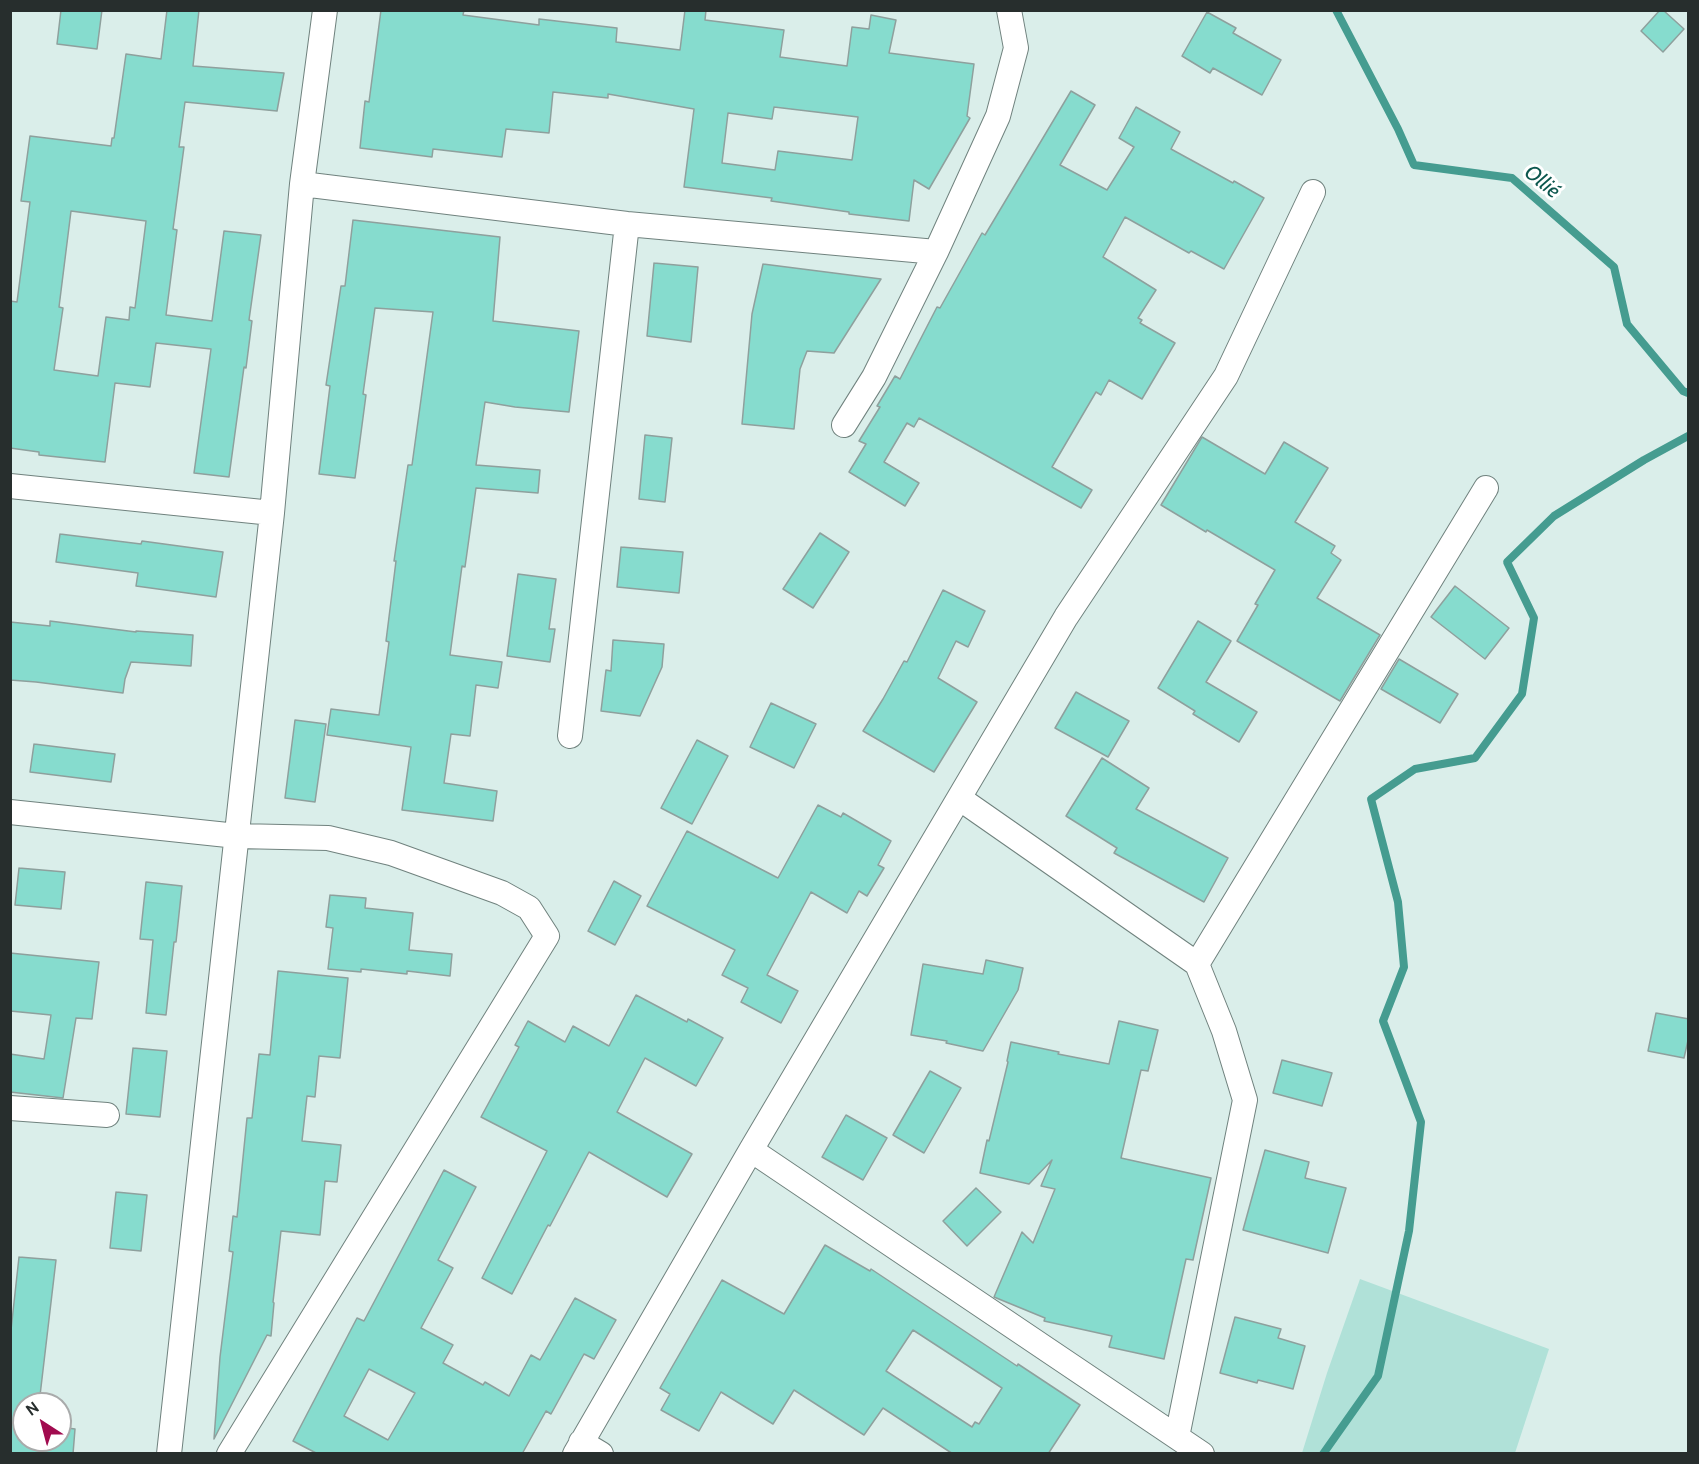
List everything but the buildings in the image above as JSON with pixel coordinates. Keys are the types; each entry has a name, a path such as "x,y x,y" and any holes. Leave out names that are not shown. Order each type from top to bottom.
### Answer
{"street":[{"path":"169,1454 272,513 302,184 325,10"},
{"path":"844,425 874,377 936,252 998,116 1016,48 1009,10"},
{"path":"302,184 627,224 936,252"},
{"path":"586,1450 751,1150 1066,617 1226,376 1313,192"},
{"path":"570,736 627,224"},
{"path":"10,486 272,513"},
{"path":"1197,964 1486,488"},
{"path":"959,798 1197,964 1224,1031 1245,1100 1177,1437"},
{"path":"10,812 237,836 328,838 391,853 502,893 528,908 547,936 229,1454"},
{"path":"10,1108 107,1115"},
{"path":"751,1150 1202,1454"}],"green space":[{"path":"1360,1279 1549,1349 1515,1453 1302,1453"}],"waterway":[{"name":"Ollié","path":"1336,10 1398,129 1414,165 1512,178 1614,267 1627,324 1683,391 1688,393"},
{"path":"1323,1454 1378,1376 1409,1231 1421,1122 1383,1021 1404,967 1398,902 1371,799 1415,769 1475,758 1522,694 1534,618 1507,562 1554,516 1644,460 1688,436"}]}
